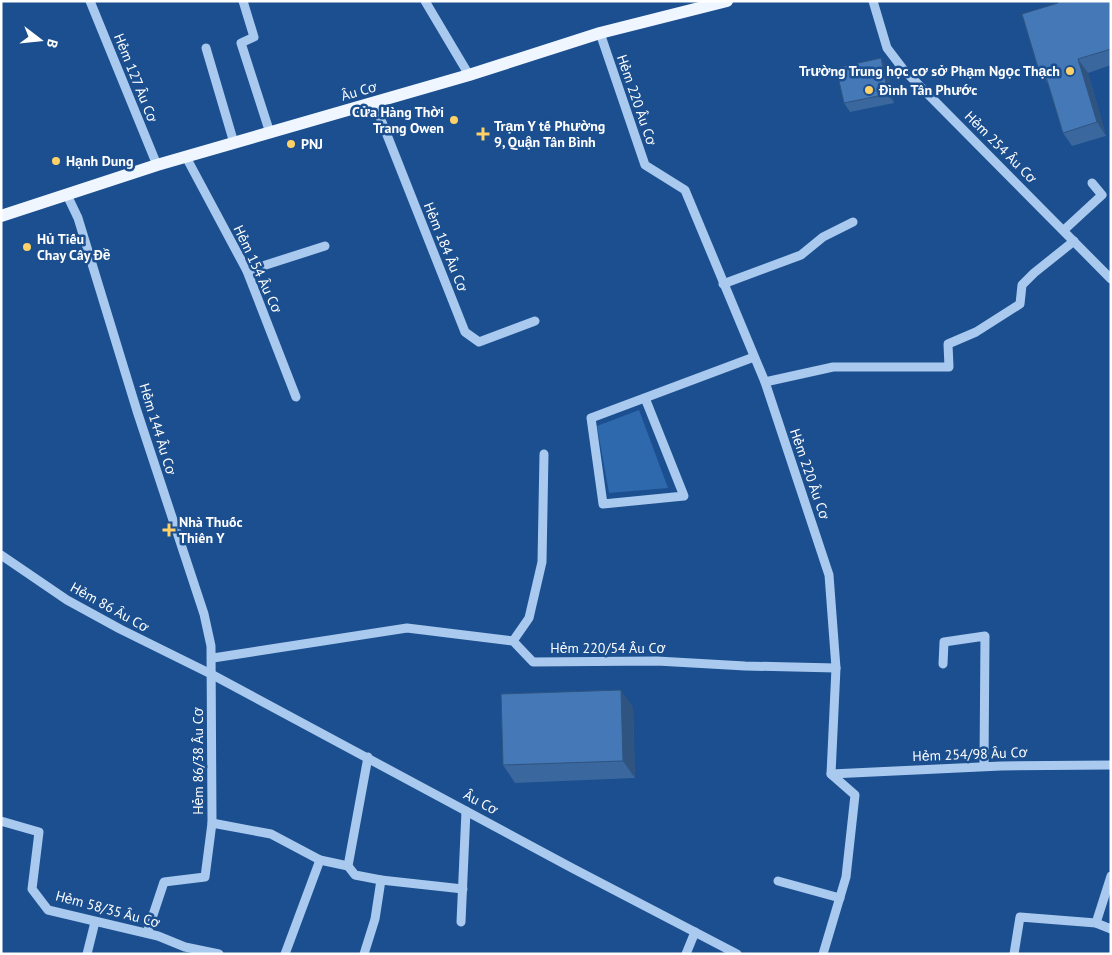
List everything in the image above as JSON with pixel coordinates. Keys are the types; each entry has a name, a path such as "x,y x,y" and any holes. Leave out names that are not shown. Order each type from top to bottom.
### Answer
{"main road":[{"name":"Âu Cơ","path":"1,216 156,165 469,75 600,33 727,1"}],"street":[{"name":"Hẻm 127 Âu Cơ","path":"90,1 156,165"},
{"path":"243,1 254,37 242,44 270,132"},
{"path":"425,1 469,75"},
{"name":"Hẻm 254 Âu Cơ","path":"873,1 887,48 903,69 1111,279"},
{"name":"Hẻm 220 Âu Cơ","path":"600,33 645,165 685,190 765,382 830,576 836,668 831,774"},
{"path":"206,48 234,143"},
{"name":"Hẻm 184 Âu Cơ","path":"374,102 466,332 479,342 534,321"},
{"name":"Hẻm 154 Âu Cơ","path":"186,156 247,271 296,397"},
{"path":"1064,230 1102,195 1092,183"},
{"name":"Hẻm 144 Âu Cơ","path":"66,195 78,218 137,411 204,614 213,658 211,674"},
{"path":"723,284 801,255 823,237 853,222"},
{"path":"765,382 833,367 949,367 948,344 976,332 1020,304 1022,285 1074,241"},
{"path":"247,271 326,246"},
{"path":"645,398 684,496 603,504 591,418 754,357"},
{"path":"213,658 407,628 513,641 529,618 542,562 544,454"},
{"name":"Hẻm 86 Âu Cơ","path":"1,555 67,600 120,629 211,674"},
{"path":"943,664 944,642 985,636 984,766"},
{"name":"Hẻm 220/54 Âu Cơ","path":"513,641 533,662 657,661 745,666 836,668"},
{"name":"Âu Cơ","path":"211,674 735,953"},
{"name":"Hẻm 86/38 Âu Cơ","path":"211,674 212,823 271,834 320,860 348,866 355,875 381,880 463,889"},
{"path":"348,866 368,757"},
{"name":"Hẻm 254/98 Âu Cơ","path":"831,774 984,766 1111,765"},
{"path":"823,954 846,877 854,794 831,774"},
{"path":"461,922 466,811"},
{"name":"Hẻm 58/35 Âu Cơ","path":"1,821 39,832 32,889 48,910 147,933 184,950 219,954"},
{"path":"147,933 164,882 205,877 212,823"},
{"path":"286,954 320,860"},
{"path":"1096,924 1111,876"},
{"path":"364,954 375,919 381,880"},
{"path":"778,881 840,898"},
{"path":"1014,954 1020,917 1096,924 1111,929"},
{"path":"87,954 95,922"},
{"path":"686,954 695,932"}],"shaded area":[{"path":"639,410 668,488 609,493 597,426"}],"building":[{"path":"1058,1 1111,1 1111,49 1078,59 1097,122 1063,133 1044,70 1039,71 1022,14 1058,3"},
{"name":"Đình Tân Phước","path":"881,58 888,94 844,103 836,68"},
{"path":"621,690 623,761 503,765 501,694"}],"place":[{"name":"Trường Trung học cơ sở Phạm Ngọc Thạch","path":"1070,71"},
{"name":"Đình Tân Phước","path":"869,90"},
{"name":"Cửa Hàng Thời Trang Owen","path":"454,120"},
{"name":"Trạm Y tế Phường 9, Quận Tân Bình","path":"483,134"},
{"name":"PNJ","path":"291,144"},
{"name":"Hạnh Dung","path":"56,161"},
{"name":"Hủ Tiếu Chay Cây Đề","path":"27,247"},
{"name":"Nhà Thuốc Thiên Y","path":"169,530"}]}
